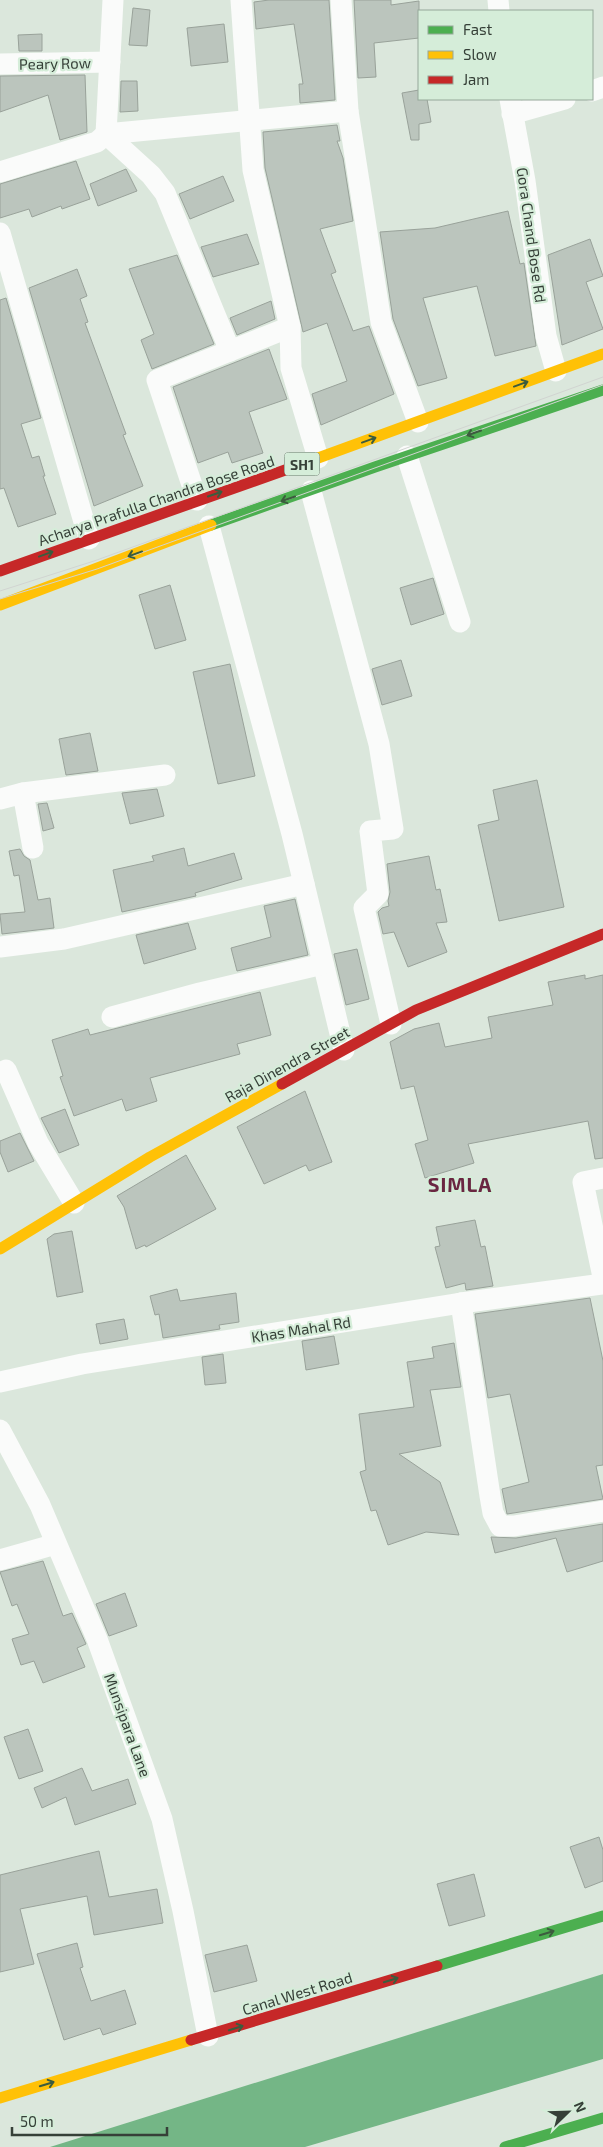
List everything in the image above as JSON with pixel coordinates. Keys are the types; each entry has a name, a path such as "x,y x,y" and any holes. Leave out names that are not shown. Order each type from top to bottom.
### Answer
{"main road":[{"name":"Acharya Prafulla Chandra Bose Road","path":"0,571 603,354"},
{"name":"SH1","path":"0,605 209,526 407,456 603,390"},
{"name":"Raja Dinendra Street","path":"0,1249 150,1157 416,1010 603,934"},
{"name":"Canal West Road","path":"0,2098 603,1916"},
{"path":"505,2147 538,2142 603,2118"}],"street":[{"path":"106,134 113,0"},
{"path":"241,0 253,170 290,327 291,368 318,458"},
{"path":"342,0 348,111 381,322 418,422"},
{"name":"Peary Row","path":"0,64 110,62"},
{"path":"511,107 558,100"},
{"name":"Gora Chand Bose Rd","path":"511,107 525,181 546,336 556,371"},
{"path":"0,172 97,142 106,134 348,111"},
{"path":"106,134 151,175 165,193 230,351"},
{"path":"0,233 88,539"},
{"path":"197,500 157,380 290,327"},
{"path":"407,456 460,622"},
{"path":"312,491 379,744 393,829 370,831 378,894 364,908 391,1024"},
{"path":"209,526 304,884 344,1050"},
{"path":"0,799 23,794 165,775"},
{"path":"23,794 33,848"},
{"path":"0,947 64,939 304,884"},
{"path":"112,1016 323,964"},
{"path":"6,1070 38,1142 74,1203"},
{"path":"603,1178 583,1182 603,1277"},
{"name":"Khas Mahal Rd","path":"0,1382 82,1364 462,1303 603,1284"},
{"path":"462,1303 490,1496 494,1513 500,1526 514,1526 603,1511"},
{"name":"Munsipara Lane","path":"0,1430 40,1505 97,1639 162,1819 184,1911 208,2036"},
{"path":"0,1560 56,1544"}],"shaded area":[{"path":"603,1974 603,2059 305,2147 50,2147"}],"building":[{"path":"269,0 329,0 335,100 300,103 299,84 303,84 294,24 256,29 254,2"},
{"path":"354,0 391,0 391,5 419,1 418,38 374,43 376,77 358,78"},
{"path":"133,8 150,10 147,46 129,45"},
{"path":"224,24 228,62 191,66 187,28"},
{"path":"42,34 42,51 19,51 18,35"},
{"path":"85,75 87,132 60,140 48,95 0,112 0,76"},
{"path":"121,81 137,81 138,111 120,112"},
{"path":"418,90 418,100 427,100 431,122 419,124 419,140 411,140 402,93"},
{"path":"337,125 340,141 337,141 343,158 353,221 320,229 336,272 331,274 353,331 369,326 394,394 321,425 312,394 347,381 327,323 303,332 265,168 263,132"},
{"path":"76,161 90,199 62,209 61,206 32,217 29,209 0,218 0,184"},
{"path":"126,169 137,191 98,206 90,184"},
{"path":"223,176 234,201 190,219 179,194"},
{"path":"508,211 520,264 524,263 536,346 495,356 477,286 423,298 447,378 418,386 393,319 380,232 435,228"},
{"path":"247,234 259,264 213,277 201,247"},
{"path":"590,239 603,276 586,282 603,329 562,345 548,255"},
{"path":"177,255 214,344 152,369 141,340 154,334 129,269"},
{"path":"77,269 87,296 80,299 88,322 85,323 126,434 123,435 143,486 94,506 29,288"},
{"path":"6,298 41,418 21,424 32,458 39,456 45,476 43,476 56,514 18,527 4,488 0,489 0,300"},
{"path":"271,301 275,319 237,335 230,318"},
{"path":"269,349 287,399 249,412 263,453 232,463 228,452 198,463 173,387"},
{"path":"433,578 444,614 411,625 400,588"},
{"path":"170,585 186,640 155,649 139,595"},
{"path":"401,660 412,696 382,705 372,669"},
{"path":"230,664 255,776 218,784 193,672"},
{"path":"90,733 98,771 66,775 59,739"},
{"path":"537,780 564,907 499,921 478,825 499,820 493,790"},
{"path":"157,789 164,816 130,824 122,793"},
{"path":"47,803 54,828 43,831 38,804"},
{"path":"184,848 188,866 234,853 242,879 195,893 196,896 122,912 113,870 154,861 152,856"},
{"path":"20,849 24,856 30,860 38,900 50,898 54,928 2,934 0,914 25,912 19,875 14,876 9,851"},
{"path":"429,856 436,890 440,889 447,922 436,923 447,952 408,967 394,932 383,934 378,912 382,908 389,906 390,892 387,864"},
{"path":"295,899 308,955 237,971 231,948 271,937 264,906"},
{"path":"188,923 196,949 144,964 136,935"},
{"path":"357,949 369,999 346,1005 334,954"},
{"path":"585,975 585,979 603,975 603,1158 595,1159 588,1121 468,1144 474,1163 425,1178 415,1144 428,1140 414,1086 401,1089 390,1042 414,1029 439,1023 445,1047 492,1038 488,1017 553,1005 548,982"},
{"path":"260,992 271,1035 237,1044 240,1054 150,1078 157,1101 126,1111 122,1099 74,1116 60,1077 63,1076 52,1040 88,1029 90,1035"},
{"path":"305,1091 332,1162 309,1171 306,1165 264,1184 237,1127"},
{"path":"65,1109 79,1145 59,1153 41,1118"},
{"path":"20,1133 34,1161 8,1172 0,1152 0,1141"},
{"path":"186,1155 216,1209 146,1247 145,1245 136,1249 124,1207 117,1196"},
{"path":"475,1220 481,1247 485,1246 493,1286 466,1290 465,1283 446,1288 435,1247 440,1246 436,1227"},
{"path":"72,1231 83,1292 57,1297 47,1239 54,1234"},
{"path":"177,1289 180,1301 236,1293 239,1322 219,1325 220,1329 163,1338 159,1314 155,1315 150,1296"},
{"path":"590,1298 603,1361 603,1465 596,1466 603,1499 507,1514 502,1489 529,1482 510,1394 488,1398 475,1314"},
{"path":"124,1319 128,1339 100,1344 96,1324"},
{"path":"334,1336 339,1364 306,1370 302,1341"},
{"path":"454,1343 461,1387 430,1390 441,1446 399,1454 440,1482 459,1535 426,1532 388,1545 376,1510 371,1511 360,1472 366,1470 359,1414 414,1407 407,1362 434,1358 432,1347"},
{"path":"223,1354 226,1383 205,1385 202,1357"},
{"path":"603,1524 603,1561 567,1572 556,1538 495,1553 491,1537 516,1538"},
{"path":"43,1561 63,1616 72,1613 86,1644 77,1648 85,1667 43,1683 34,1661 21,1665 12,1639 29,1634 17,1604 12,1606 0,1572"},
{"path":"125,1593 137,1626 109,1636 96,1604"},
{"path":"28,1729 43,1771 19,1779 4,1737"},
{"path":"82,1768 92,1791 128,1779 136,1804 75,1825 66,1797 42,1808 34,1788"},
{"path":"599,1837 603,1850 603,1881 585,1888 570,1847"},
{"path":"99,1851 109,1897 157,1889 163,1923 94,1935 87,1896 20,1909 34,1964 0,1972 0,1875"},
{"path":"474,1874 485,1916 449,1926 437,1884"},
{"path":"77,1943 83,1967 80,1968 91,2001 125,1990 136,2024 103,2035 100,2028 64,2040 37,1954"},
{"path":"247,1945 257,1981 214,1992 205,1955"}],"tram line":[{"path":"0,591 94,561 603,377"},
{"path":"0,599 97,569 603,385"}],"traffic: fast":[{"path":"211,525 603,390"},
{"path":"437,1966 603,1916"},
{"path":"505,2147 603,2118"}],"traffic: slow":[{"path":"288,469 603,354"},
{"path":"0,605 211,525"},
{"path":"0,1249 150,1157 282,1084"},
{"path":"0,2098 191,2040"}],"traffic: jam":[{"path":"0,571 288,469"},
{"path":"282,1084 416,1010 603,934"},
{"path":"191,2040 437,1966"}],"district":[{"name":"SIMLA","path":"460,1184"}]}
